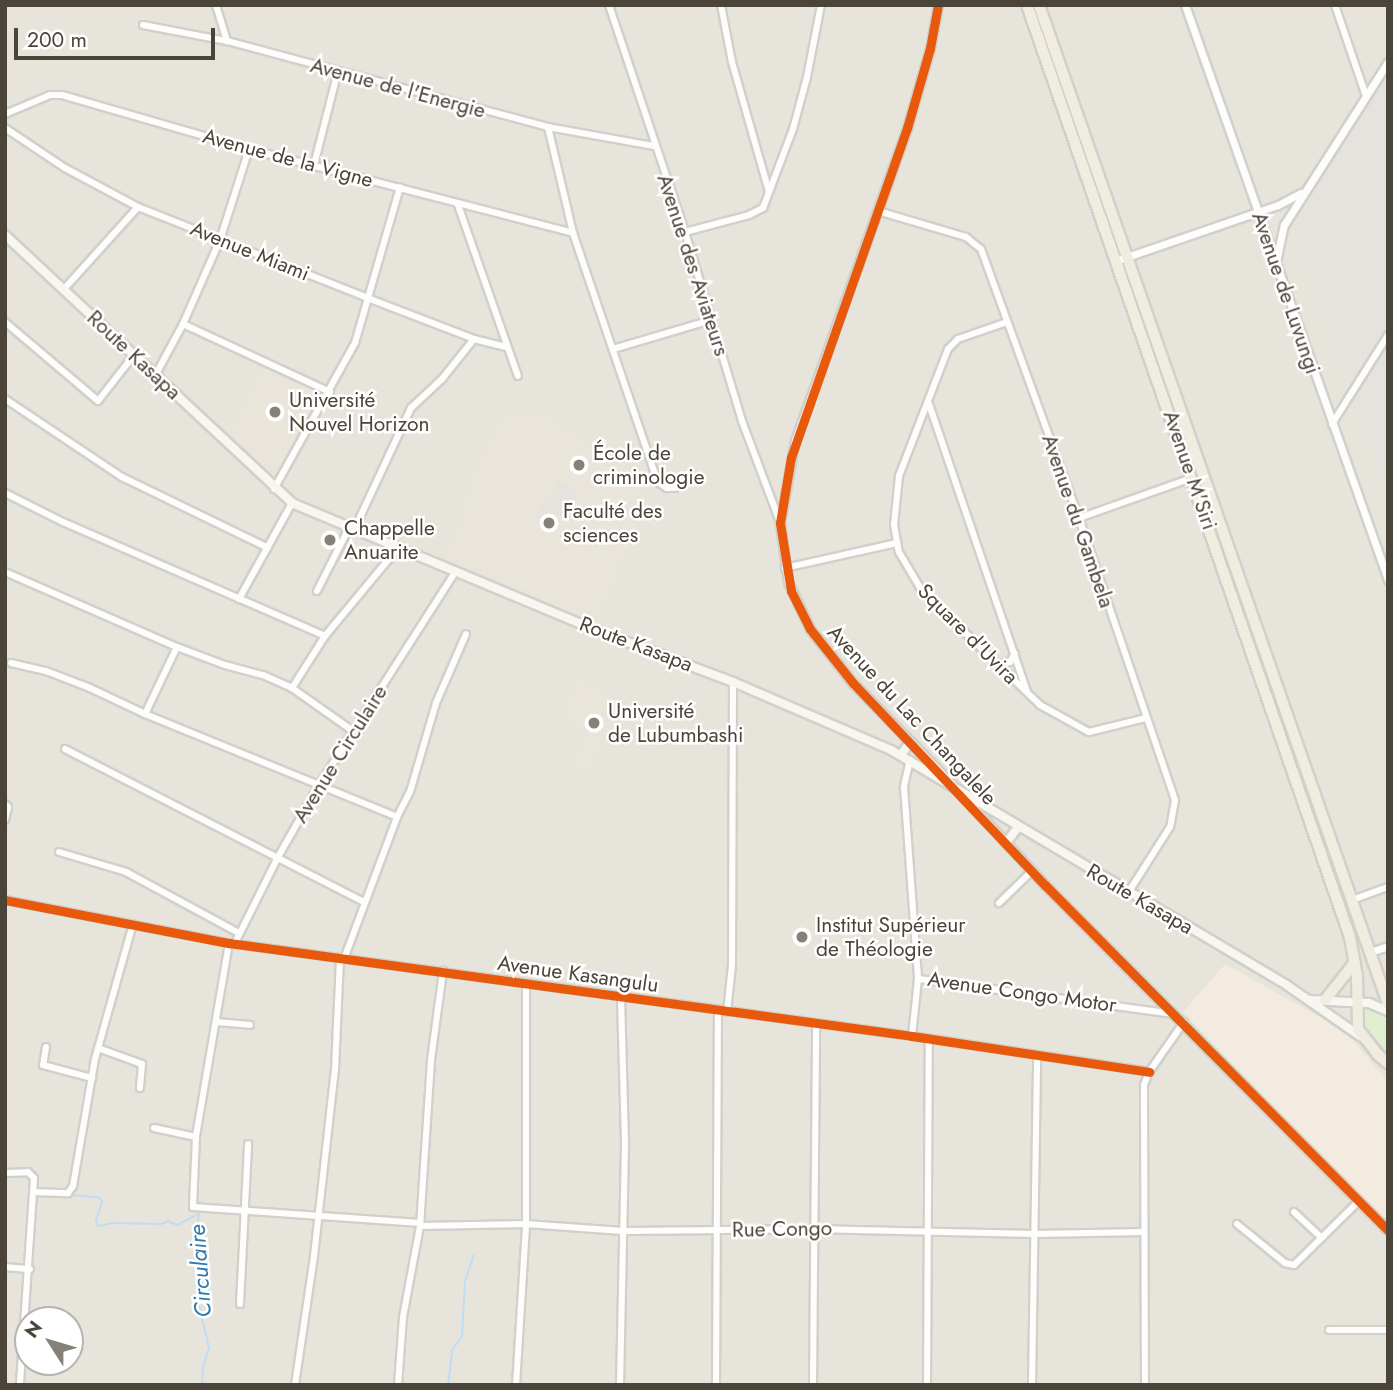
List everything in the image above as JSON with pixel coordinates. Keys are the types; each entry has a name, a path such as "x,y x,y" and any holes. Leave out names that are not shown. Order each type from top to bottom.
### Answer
{"highway":[{"name":"Avenue M'Siri","path":"1027,5 1122,258 1388,1004"},
{"name":"Avenue M'Siri","path":"1040,5 1193,477 1350,937 1355,962 1356,1023 1363,1037"},
{"path":"1325,1000 1355,962"},
{"path":"1363,1037 1388,1063"}],"main road":[{"name":"Route Kasapa","path":"5,235 292,503 593,629 733,681 901,755 1310,1000 1363,1037"},
{"path":"901,755 911,742"},
{"path":"1006,843 1019,826"},
{"path":"1310,1000 1376,1004 1388,1011"},
{"path":"1378,1055 1388,1069"}],"street":[{"path":"216,5 227,41"},
{"name":"Avenue des Aviateurs","path":"609,5 685,232 742,421 780,523"},
{"path":"712,5 720,8 770,194"},
{"path":"685,232 759,212 770,194 807,77 821,5"},
{"name":"Avenue du Lac Changalele","path":"938,5 922,77 878,211 795,440 780,523 785,568 800,611 820,644 1032,871 1388,1230"},
{"name":"Avenue de Luvungi","path":"1185,5 1388,580"},
{"path":"1335,5 1366,96"},
{"name":"Avenue de l'Energie","path":"143,25 227,41 548,127 654,146"},
{"path":"1276,262 1280,234 1386,68"},
{"path":"314,165 338,71"},
{"name":"Avenue de la Vigne","path":"5,114 50,96 62,95 249,149 573,233"},
{"path":"548,127 573,233 658,482 667,488 676,488"},
{"name":"Avenue Miami","path":"5,128 75,174 138,207 474,339 507,347"},
{"path":"156,374 183,324 220,240 249,149"},
{"path":"274,489 355,344 400,187"},
{"path":"1122,258 1259,212 1305,191"},
{"path":"458,205 518,376"},
{"path":"64,289 138,207"},
{"name":"Avenue du Gambela","path":"878,211 966,237 978,244 1007,321 1079,518 1175,800 1170,827 1128,893"},
{"path":"612,349 711,320"},
{"path":"929,404 952,344 958,339 1007,321"},
{"path":"5,322 98,401 134,355"},
{"path":"183,324 330,392"},
{"path":"1332,424 1388,335"},
{"path":"317,591 411,408 442,379 474,339"},
{"path":"5,399 122,477 268,548"},
{"name":"Square d'Uvira","path":"929,404 899,476 894,510 897,543 905,566 922,591 1028,694"},
{"name":"Square d'Uvira","path":"929,404 1028,694"},
{"path":"1079,518 1193,477"},
{"path":"5,493 63,522 325,636"},
{"path":"239,599 292,503"},
{"path":"785,568 897,543"},
{"path":"292,688 325,636 398,548"},
{"name":"Avenue Circulaire","path":"245,1209 193,1208 196,1137 232,943 320,785 456,571"},
{"path":"5,572 177,647 225,665 263,675 292,688 353,731"},
{"path":"295,1385 319,1215 335,1069 342,959 397,817 410,792 436,704 466,634"},
{"path":"145,714 177,647"},
{"path":"996,664 1010,662 1015,651"},
{"path":"11,663 55,674 145,714 397,817"},
{"path":"727,1012 732,965 733,681"},
{"path":"1028,694 1083,731 1105,731 1146,718"},
{"path":"65,749 364,902"},
{"name":"Avenue Congo Motor","path":"910,760 904,787 918,979 1176,1014"},
{"path":"5,820 6,805"},
{"path":"60,852 126,872 239,933"},
{"path":"999,903 1032,871"},
{"path":"1352,900 1388,887"},
{"name":"Avenue Kasangulu","path":"5,900 232,943 912,1036 1149,1072"},
{"path":"34,1192 68,1193 72,1190 97,1048 132,924"},
{"path":"1370,952 1388,946"},
{"path":"398,1385 403,1317 420,1224 433,1035 443,971"},
{"path":"912,1036 918,979"},
{"path":"516,1385 526,1224 526,984"},
{"path":"620,1385 625,1078 621,996"},
{"path":"716,1385 718,1011"},
{"path":"217,1022 250,1025"},
{"path":"1145,1385 1143,1095 1149,1072 1184,1022"},
{"path":"813,1385 812,1229 816,1023"},
{"path":"927,1385 929,1039"},
{"path":"46,1047 43,1065 92,1078"},
{"path":"97,1048 142,1064 140,1087"},
{"path":"1032,1385 1037,1056"},
{"path":"154,1128 196,1137"},
{"path":"240,1304 248,1144"},
{"path":"5,1173 31,1174 34,1192 20,1385"},
{"path":"1237,1224 1289,1265 1294,1265 1359,1201"},
{"path":"245,1209 319,1215"},
{"path":"1294,1212 1322,1238"},
{"name":"Rue Congo","path":"319,1215 420,1224 526,1224 623,1231 928,1229 1034,1234 1144,1233"},
{"path":"5,1267 30,1269"},
{"path":"1329,1329 1388,1330"}],"shaded area":[{"path":"5,5 1388,5 1388,1385 5,1385"},
{"path":"1388,51 1388,492 1296,233 1318,183"},
{"name":"Université Nouvel Horizon","path":"267,365 322,391 273,474 230,433"},
{"name":"Faculté des sciences","path":"544,416 568,431 649,500 594,621 447,555 464,516 476,470 501,419"},
{"path":"560,480 581,495 558,518 552,532 533,518"},
{"name":"Université de Lubumbashi","path":"579,681 622,704 587,767 575,761 591,731 561,714"},
{"path":"1225,964 1325,1020 1352,1039 1388,1082 1388,1227 1183,1012"}],"green space":[{"path":"1372,1005 1388,1015 1388,1053 1364,1023 1364,1010"}],"waterway":[{"name":"Circulaire","path":"68,1195 99,1197 102,1202 96,1221 98,1226 113,1223 161,1224 168,1221 177,1225 199,1214 194,1253 198,1301 209,1348 203,1366 202,1385"},
{"path":"448,1385 452,1350 462,1336 465,1281 474,1255"}],"cycle path":[{"path":"938,5 930,48 907,128 791,457 780,523 791,591 810,629 853,683 1045,885 1388,1230"},
{"path":"5,900 229,943 912,1036 1149,1072"}],"place":[{"name":"Université Nouvel Horizon","path":"275,412"},
{"name":"École de criminologie","path":"579,465"},
{"name":"Faculté des sciences","path":"549,523"},
{"name":"Chappelle Anuarite","path":"330,540"},
{"name":"Université de Lubumbashi","path":"594,723"},
{"name":"Institut Supérieur de Théologie","path":"802,937"}]}
